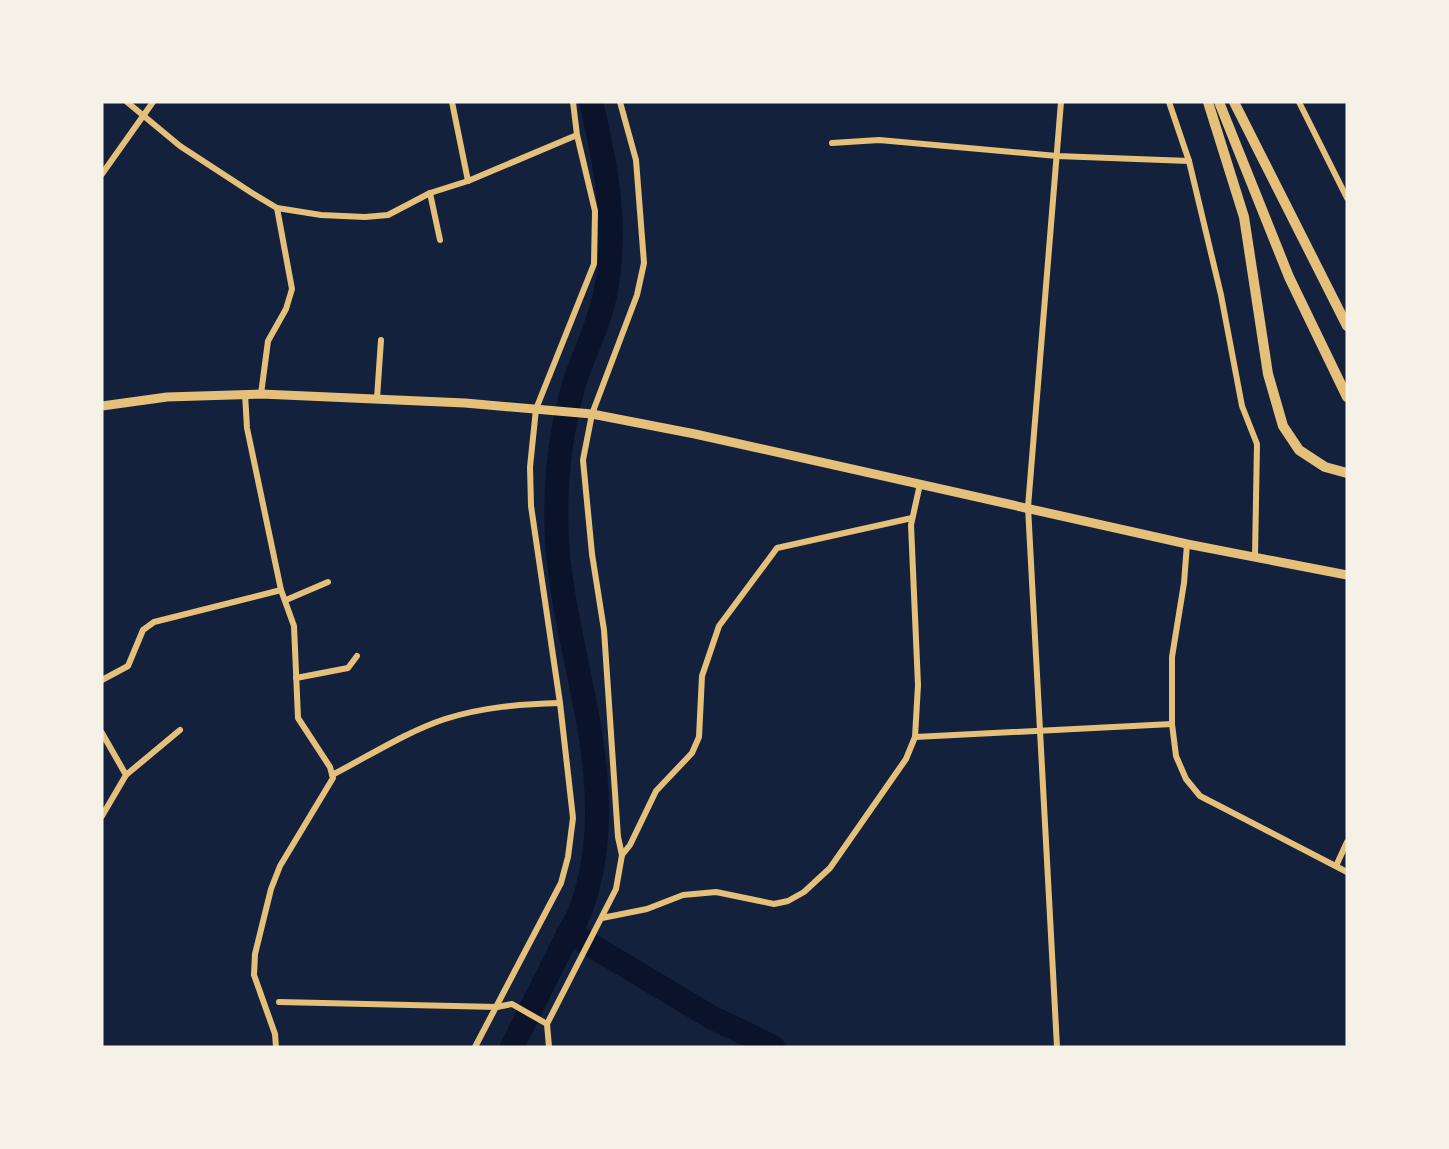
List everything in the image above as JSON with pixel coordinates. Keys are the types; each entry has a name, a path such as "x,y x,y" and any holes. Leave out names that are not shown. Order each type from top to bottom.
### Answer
{"highway":[{"path":"1208,102 1244,217 1268,374 1283,426 1299,450 1325,467 1347,473"},
{"path":"1219,102 1289,277 1347,397"},
{"path":"1234,102 1347,326"}],"main road":[{"path":"102,406 167,397 261,394 377,398 592,414 1028,507 1187,544 1347,575"}],"street":[{"path":"127,102 209,166 277,208 321,215 365,218 388,215 430,193 468,182 577,135"},
{"path":"102,174 153,102"},
{"path":"452,102 468,182"},
{"path":"475,1047 538,932 561,883 568,857 573,818 560,703 531,506 530,467 536,409 594,264 596,212 577,135 574,102"},
{"path":"549,1047 544,1022 616,889 622,855 618,837 604,630 592,554 583,460 592,414 636,296 644,263 636,160 620,102"},
{"path":"1057,1047 1028,507 1061,102"},
{"path":"1169,102 1189,161 1221,295 1242,406 1257,444 1255,556"},
{"path":"1299,102 1347,198"},
{"path":"832,142 879,140 1057,156 1189,161"},
{"path":"430,193 440,240"},
{"path":"261,394 268,341 286,309 292,289 277,208"},
{"path":"377,398 381,340"},
{"path":"245,394 247,428 282,590 294,626 298,718 333,775 280,866 271,889 255,954 254,975 275,1034 276,1047"},
{"path":"602,918 647,909 683,895 716,892 774,904 788,901 804,892 830,868 906,759 915,737 918,685 912,518 920,484"},
{"path":"622,855 630,845 656,791 692,753 699,737 702,676 719,626 777,548 912,518"},
{"path":"1187,544 1184,583 1172,657 1172,724 1176,756 1186,779 1200,796 1347,872"},
{"path":"286,600 328,582"},
{"path":"102,680 129,666 143,630 154,622 282,590"},
{"path":"296,678 348,668 357,656"},
{"path":"333,775 420,729 447,718 507,705 560,703"},
{"path":"915,737 1172,724"},
{"path":"102,816 126,775 180,730"},
{"path":"102,733 126,775"},
{"path":"1336,866 1347,842"},
{"path":"279,1002 497,1007 512,1004 544,1022"}],"waterway":[{"path":"512,1047 581,910 596,843 597,800 593,757 562,585 556,522 557,482 565,422 574,384 603,302 609,266 611,242 609,195 591,102"},
{"path":"569,932 711,1017 773,1047"}]}
